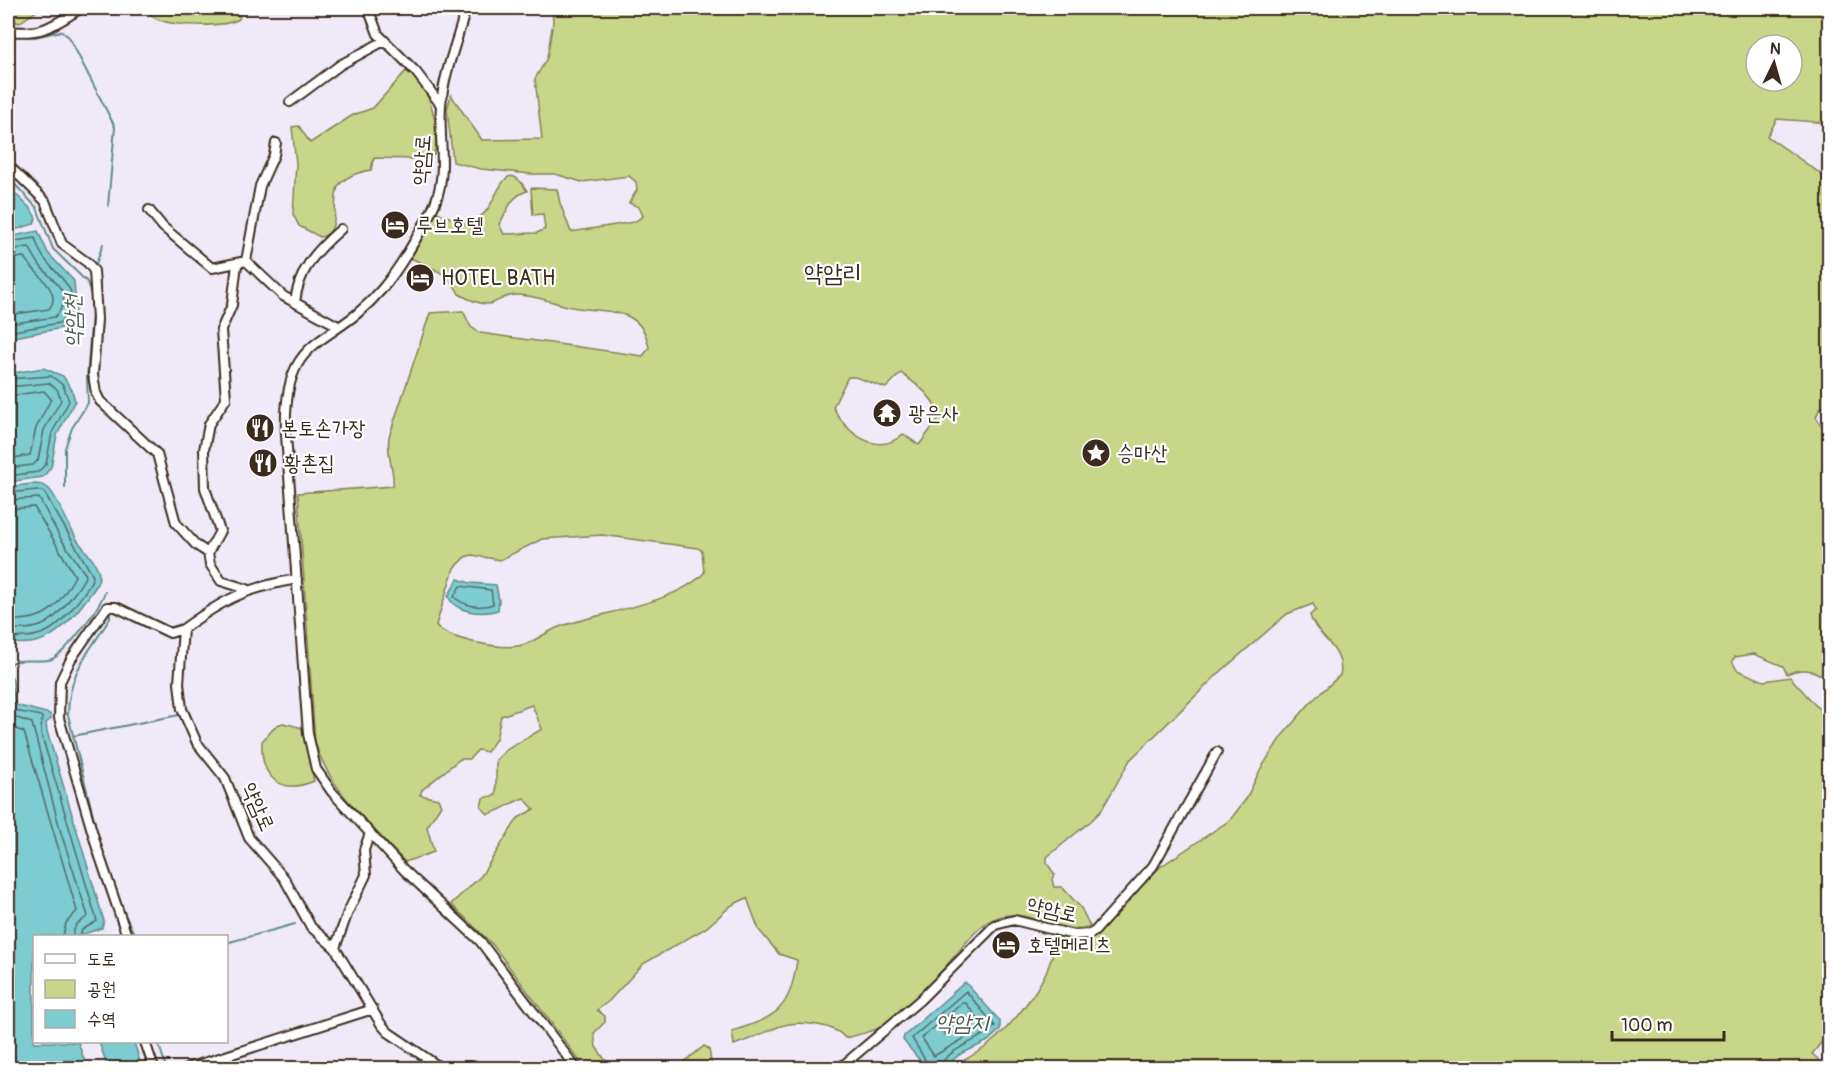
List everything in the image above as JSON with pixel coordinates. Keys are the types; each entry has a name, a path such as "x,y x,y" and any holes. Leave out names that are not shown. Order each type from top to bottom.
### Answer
{"street":[{"path":"8,31 33,32 46,29 58,24 81,8"},
{"name":"약암로","path":"368,8 376,30 384,41 416,72 441,105"},
{"name":"약암로","path":"466,8 441,105 443,169 432,208 383,289 315,342 300,360 286,396 286,435 308,734 312,757 321,777 332,792 404,870 480,941 576,1068"},
{"path":"290,102 340,65 384,41"},
{"path":"246,261 260,186 274,155 276,142"},
{"path":"8,165 45,201 62,244 92,267 97,293 97,344 93,375 96,393 100,401 157,454 176,523 196,545 208,553"},
{"path":"149,210 163,227 212,268 246,261"},
{"path":"296,303 302,272 317,252 341,229"},
{"path":"246,261 283,296 338,326"},
{"path":"237,264 232,305 221,330 226,399 209,424 204,450 206,488 220,531 208,553 210,564 221,581 247,590"},
{"path":"127,935 97,848 60,718 60,682 71,659 107,607 116,607 170,633 183,629 209,609 247,590 297,579"},
{"name":"약암로","path":"183,629 178,683 182,709 190,732 203,753 225,778 249,838 284,878 311,927 335,948 388,1032 441,1068"},
{"name":"약암로","path":"840,1068 920,1000 995,925 1014,920 1074,935 1090,934 1095,931 1153,866 1217,752"},
{"path":"335,948 348,912 366,875 364,850 370,833"},
{"path":"188,1068 373,1009"},
{"path":"146,1043 154,1068"}],"green space":[{"path":"8,8 41,8 19,23 8,19"},
{"path":"144,8 227,8 231,14 240,16 239,19 222,24 188,25 159,20"},
{"path":"552,8 1829,8 1829,123 1777,119 1767,136 1821,174 1829,190 1829,405 1820,408 1816,417 1829,437 1829,672 1819,674 1803,670 1787,674 1783,666 1754,654 1735,657 1732,661 1737,670 1764,681 1790,677 1829,720 1830,1032 1812,1054 1818,1059 1817,1068 951,1068 987,1046 1021,1011 1042,981 1049,966 1054,936 1091,939 1160,867 1230,820 1246,799 1260,770 1281,737 1311,702 1340,675 1339,658 1313,623 1310,615 1316,610 1313,604 1287,614 1218,674 1130,760 1101,811 1047,857 1047,863 1055,875 1052,880 1054,887 1062,887 1081,908 1090,926 1078,929 1066,928 1019,915 996,918 989,921 967,941 903,1011 880,1027 845,1038 823,1026 804,1023 785,1025 734,1045 732,1031 761,1021 780,1008 786,1000 797,960 779,954 759,930 747,898 732,905 706,928 643,964 609,1001 597,1010 605,1016 605,1022 594,1033 596,1047 611,1068 585,1068 492,944 451,904 481,876 518,818 534,809 524,798 488,814 481,807 483,798 496,795 496,760 506,750 542,729 532,705 501,716 496,739 487,752 478,750 469,759 460,759 422,790 420,795 438,799 441,805 427,827 434,852 405,862 365,821 340,791 321,759 315,742 298,493 393,486 389,437 430,313 463,311 471,327 480,333 643,356 649,348 639,324 620,314 572,307 525,295 511,296 489,304 480,303 459,294 445,276 411,258 437,212 468,225 485,212 499,187 508,177 514,177 520,181 527,191 513,200 499,224 504,234 537,233 545,229 543,214 533,215 531,188 557,189 571,232 634,222 643,216 639,207 629,203 637,190 636,182 629,176 582,182 555,174 481,169 453,162 447,109 451,95 482,140 542,139 535,79 547,58 553,22","holes":["901,373 925,392 937,410 939,418 919,445 903,434 893,441 873,443 863,439 845,425 833,407 848,377 855,377 886,388","602,535 698,548 702,551 704,573 691,584 656,600 559,627 529,643 518,646 499,646 462,639 436,625 454,568 465,557 472,555 500,560 542,539"]},
{"path":"406,71 422,87 432,109 436,132 434,155 413,159 374,158 371,170 348,177 338,187 335,216 327,235 320,237 299,226 293,214 296,164 292,127 299,126 310,143 353,115 373,108"},
{"path":"283,723 303,728 314,781 291,786 274,780 268,773 264,764 262,741 277,725"},
{"path":"704,1046 709,1049 712,1068 677,1068"}],"water":[{"path":"8,187 31,209 36,218 34,224 8,232"},
{"path":"38,231 48,253 74,281 76,310 62,328 8,338 8,237"},
{"path":"43,368 63,376 72,390 75,401 57,435 51,467 43,477 8,482 8,374"},
{"path":"43,485 52,493 78,541 94,562 99,576 98,583 92,592 62,627 44,639 21,644 8,642 8,487"},
{"path":"458,579 470,583 496,585 498,610 477,612 457,606 448,596"},
{"path":"8,670 14,685 16,705 50,714 51,719 46,723 47,731 104,921 102,928 81,935 33,935 33,1043 78,1043 87,1068 8,1068"},
{"name":"약암지","path":"965,982 1000,1021 1000,1030 988,1041 959,1055 943,1068 926,1068 903,1040 904,1036"},
{"path":"99,1043 134,1043 142,1068 108,1068"}],"waterway":[{"path":"13,35 35,37 61,31 69,37 115,127 108,206"},
{"name":"약암천","path":"8,177 37,208 53,249 87,282 91,295 88,403 72,428 65,448 65,488"},
{"path":"96,264 103,244"},
{"name":"약암천","path":"8,667 16,661 47,660 58,655 82,629 105,592"},
{"path":"64,714 68,714 69,699 76,674 110,618 110,609"},
{"path":"68,715 95,823"},
{"path":"73,736 179,715"},
{"path":"121,906 135,935"},
{"path":"228,942 295,924"},
{"path":"158,1043 166,1067"}],"place":[{"name":"루브호텔","path":"395,225"},
{"name":"HOTEL BATH","path":"420,278"},
{"name":"광은사","path":"887,413"},
{"name":"본토손가장","path":"260,428"},
{"name":"승마산","path":"1096,453"},
{"name":"황촌집","path":"263,463"},
{"name":"호텔메리츠","path":"1006,945"}],"district":[{"name":"약암리","path":"833,273"}]}
